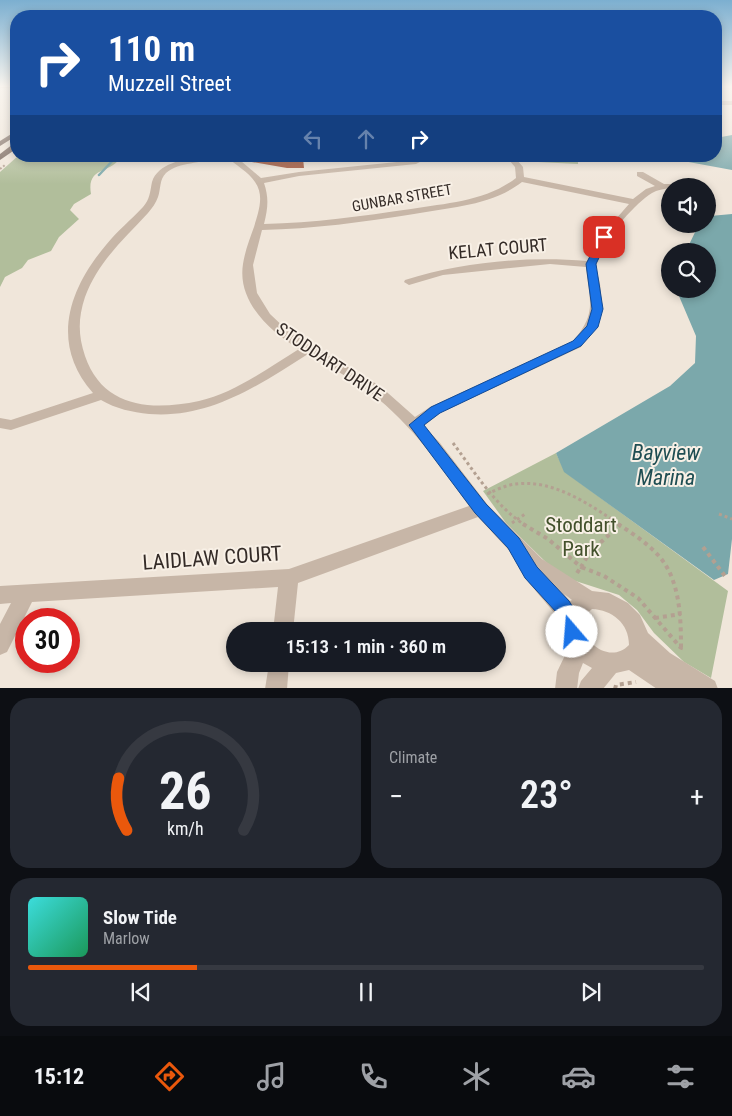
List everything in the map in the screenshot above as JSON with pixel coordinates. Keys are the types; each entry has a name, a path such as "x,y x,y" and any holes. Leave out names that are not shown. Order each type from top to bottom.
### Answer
{"street":[{"path":"190,162 175,166 160,174 156,180 156,196 115,240 88,281 74,317 72,337 80,362 102,395 124,406 155,410 179,409 208,403 238,392 309,348"},
{"path":"237,162 259,181 299,174 416,162"},
{"path":"516,162 519,167 520,180 634,202"},
{"path":"640,174 661,185"},
{"name":"GUNBAR STREET","path":"258,227 332,224 472,201 496,195 511,188 520,180"},
{"name":"STODDART DRIVE","path":"259,181 264,195 264,207 248,265 251,293 265,316 285,334 375,389 415,425 435,448 477,504 535,565 589,600"},
{"path":"415,425 435,410 577,344 592,327 597,309 591,264 604,237 634,202 649,191 661,186"},
{"name":"KELAT COURT","path":"409,282 442,272 550,261 591,264"},
{"path":"0,423 11,425 102,395"},
{"name":"LAIDLAW COURT","path":"0,595 289,578 477,504"},
{"name":"STODDART DRIVE","path":"514,543 531,572 571,618"},
{"path":"284,622 289,578"},
{"path":"0,645 26,594"},
{"path":"589,688 610,664 631,659 638,651 640,640 636,626 627,614 616,605 602,600 589,600 581,603 574,610 571,618 572,632 580,646 594,657 610,664"},
{"path":"640,640 664,660 707,688"},
{"path":"566,688 568,672 580,646"},
{"path":"631,659 665,681 684,688"},
{"path":"276,688 278,672"}],"path":[{"path":"453,443 490,492 514,518 548,539 580,567 590,552 620,525"},
{"path":"477,504 490,492 506,485 521,483 544,486 582,500 620,525 653,550 664,563 673,581 682,614 681,648"},
{"path":"719,514 732,519"},
{"path":"703,548 725,576"},
{"path":"655,618 682,614"},
{"path":"614,688 616,685 636,682 643,685"}],"green space":[{"path":"11,162 117,162 92,178 90,185 91,194 74,204 70,210 79,219 59,237 51,251 28,260 22,268 5,277 0,287 0,172"},
{"path":"538,162 578,162 578,164"},
{"name":"Stoddart Park","path":"556,453 565,472 728,591 711,678 684,662 654,633 637,610 619,595 560,576 506,523 483,491"}],"water":[{"path":"732,135 732,170 689,162 722,162 722,137"},
{"name":"Bayview Marina","path":"732,214 732,539 728,574 714,580 564,472 556,453 670,386 695,363 696,336 680,298 716,298 716,243 690,243 695,233 716,233 716,215"}],"waterway":[{"path":"99,175 111,162"}],"route":[{"path":"572,632 571,618 563,607 531,572 514,543 481,509 435,448 415,425 435,410 577,344 592,327 597,309 591,264 604,237"}]}
